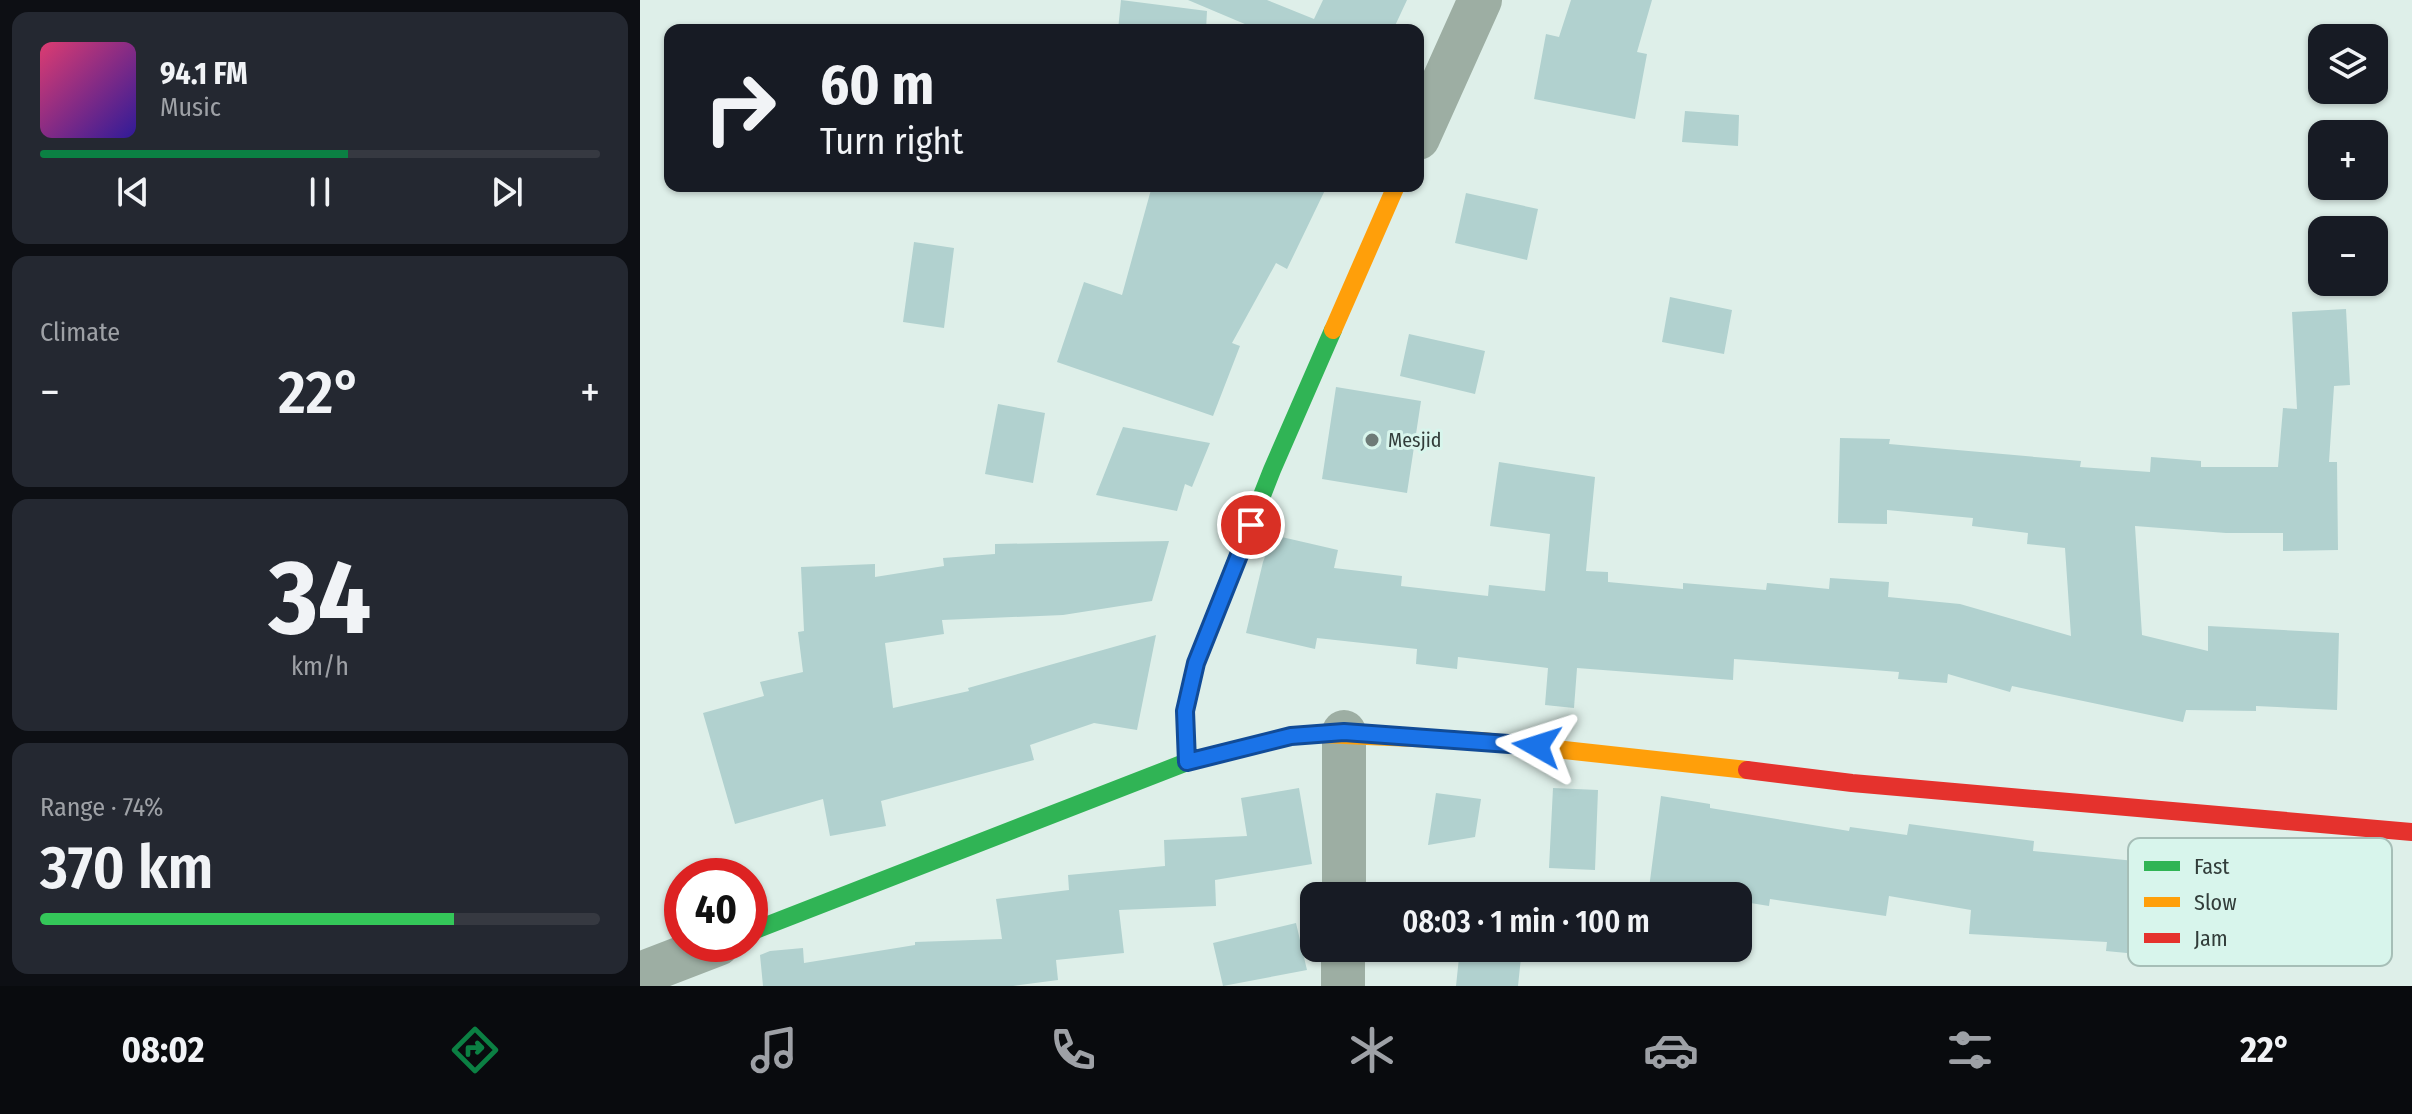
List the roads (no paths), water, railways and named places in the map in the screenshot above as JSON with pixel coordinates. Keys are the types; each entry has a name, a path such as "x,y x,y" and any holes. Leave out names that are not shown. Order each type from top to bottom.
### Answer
{"street":[{"path":"1424,125 1480,0"},
{"path":"1187,762 1185,711 1196,663 1272,470 1393,192"},
{"path":"1344,732 1344,882"},
{"path":"768,925 1187,762 1291,736 1344,732 1482,741 1647,757 1852,783 2412,832"},
{"path":"640,974 671,962"},
{"path":"1343,962 1343,986"}],"place":[{"name":"Mesjid","path":"1372,440"}]}
